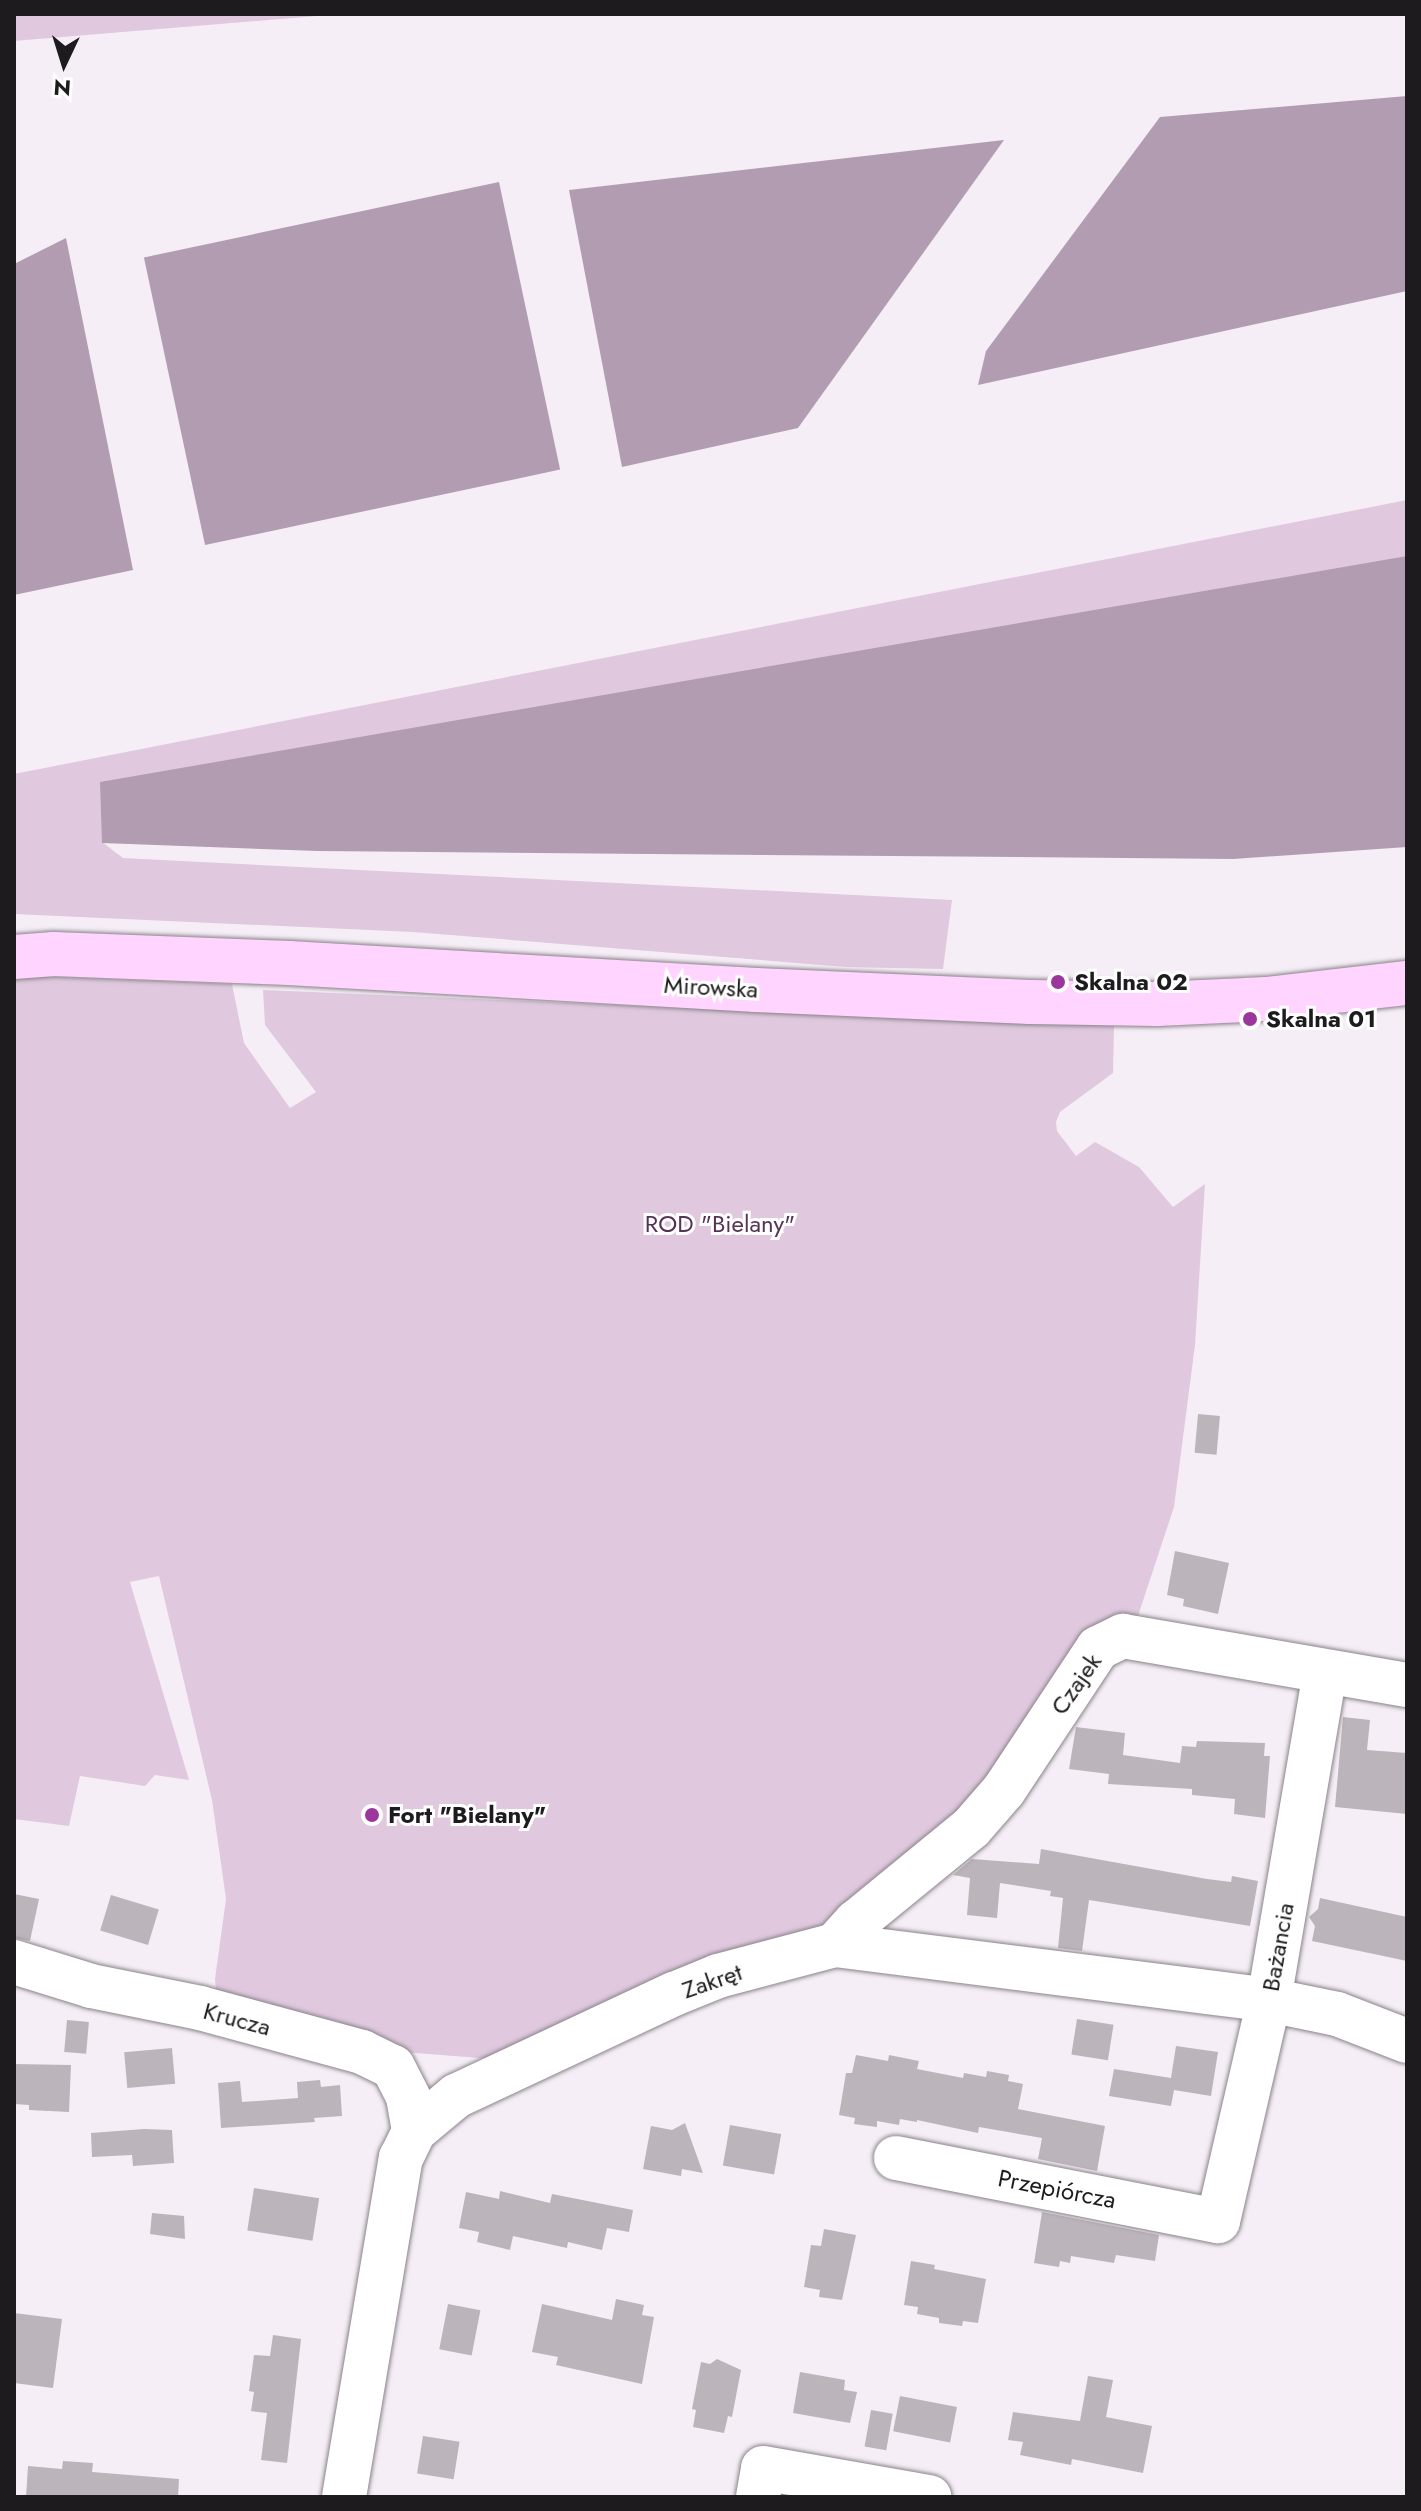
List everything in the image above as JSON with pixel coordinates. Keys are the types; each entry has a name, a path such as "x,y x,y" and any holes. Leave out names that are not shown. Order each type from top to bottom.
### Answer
{"main road":[{"name":"Mirowska","path":"14,957 54,954 289,963 756,990 1030,1002 1219,1001 1407,983"}],"street":[{"name":"Czajek","path":"835,1945 856,1922 971,1828 1004,1790 1098,1648 1123,1636 1407,1685"},
{"name":"Bażancia","path":"1218,2221 1269,2000 1325,1672"},
{"name":"Zakręt","path":"344,2497 401,2158 414,2131 456,2096 674,1994 718,1976 835,1945 1269,2000 1337,2014 1407,2041"},
{"name":"Krucza","path":"14,1962 91,1986 200,2008 362,2052 393,2067 408,2097 414,2131"},
{"name":"Przepiórcza","path":"896,2158 1218,2221"},
{"path":"758,2497 763,2468 930,2497"}],"green space":[{"path":"14,14 342,14 14,41"},
{"path":"1407,500 1407,556 102,842 123,858 952,900 943,969 846,967 413,932 14,914 14,774"},
{"name":"ROD \"Bielany\"","path":"35,976 232,984 244,1043 290,1108 316,1092 265,1025 263,990 1114,1026 1113,1073 1060,1112 1057,1131 1076,1156 1095,1142 1139,1167 1173,1207 1205,1184 1195,1345 1174,1507 1136,1622 1000,1785 819,1941 505,2060 390,2051 217,2001 215,1979 226,1899 212,1800 159,1576 130,1582 189,1780 155,1775 145,1786 80,1776 69,1826 14,1819 14,978"}],"shaded area":[{"path":"1407,96 1407,291 978,385 986,351 1160,117"},
{"path":"1004,140 798,428 622,467 569,190"},
{"path":"499,182 560,470 205,545 144,257"},
{"path":"66,238 133,570 14,595 14,264"},
{"path":"1407,556 1407,847 1233,859 318,851 102,843 100,782"}],"building":[{"path":"1198,1414 1220,1416 1217,1455 1195,1453"},
{"path":"1175,1551 1229,1563 1218,1614 1183,1606 1184,1599 1167,1595"},
{"path":"1343,1717 1370,1720 1367,1750 1407,1753 1407,1814 1335,1807"},
{"path":"1076,1727 1125,1733 1123,1755 1180,1763 1182,1746 1196,1747 1197,1741 1265,1743 1264,1756 1270,1756 1265,1818 1234,1814 1235,1799 1192,1795 1192,1789 1108,1784 1109,1774 1069,1769"},
{"path":"1041,1849 1207,1879 1231,1882 1232,1876 1258,1881 1250,1926 1089,1900 1082,1951 1058,1948 1063,1898 1050,1896 1051,1891 1000,1883 997,1918 967,1915 970,1878 953,1875 972,1859 1039,1864"},
{"path":"14,1894 39,1899 30,1941 14,1938"},
{"path":"111,1895 159,1910 148,1945 100,1930"},
{"path":"1320,1898 1407,1917 1407,1961 1312,1941 1315,1926 1309,1917 1318,1909"},
{"path":"1077,2019 1114,2025 1108,2060 1071,2055"},
{"path":"67,2020 89,2022 86,2054 64,2052"},
{"path":"1176,2046 1218,2052 1211,2096 1174,2090 1171,2106 1109,2096 1114,2069 1171,2078"},
{"path":"172,2048 175,2084 127,2088 124,2052"},
{"path":"856,2055 888,2061 889,2055 919,2061 917,2069 963,2078 964,2073 986,2077 987,2071 1009,2075 1008,2081 1023,2084 1018,2109 1105,2126 1097,2171 1038,2159 1042,2138 979,2127 978,2133 917,2120 900,2119 899,2125 877,2121 877,2127 854,2124 855,2118 839,2115 846,2073 852,2073"},
{"path":"14,2064 71,2065 69,2112 29,2110 29,2105 14,2104"},
{"path":"320,2080 321,2087 340,2085 342,2116 314,2118 315,2122 221,2128 218,2083 240,2081 242,2102 298,2098 297,2082"},
{"path":"685,2123 703,2173 682,2169 681,2176 643,2169 651,2126 672,2130"},
{"path":"730,2125 781,2134 774,2174 723,2165"},
{"path":"172,2130 174,2163 133,2166 132,2155 92,2157 91,2133"},
{"path":"254,2188 319,2198 312,2241 247,2230"},
{"path":"500,2191 550,2203 552,2194 633,2210 629,2232 607,2228 602,2250 568,2242 567,2248 513,2236 510,2250 477,2242 479,2232 459,2228 466,2192 499,2199"},
{"path":"1042,2212 1159,2235 1155,2261 1116,2255 1114,2263 1071,2256 1070,2263 1060,2261 1059,2267 1034,2263"},
{"path":"152,2213 184,2216 185,2239 150,2234"},
{"path":"824,2229 856,2235 842,2300 819,2297 820,2290 804,2287 811,2245 821,2246"},
{"path":"911,2261 935,2265 934,2269 986,2279 978,2323 963,2321 962,2326 939,2323 939,2318 917,2314 918,2307 904,2305"},
{"path":"616,2299 644,2305 642,2315 654,2317 642,2384 556,2365 558,2357 532,2352 542,2304 612,2320"},
{"path":"448,2304 480,2310 472,2355 439,2349"},
{"path":"14,2313 62,2319 53,2388 14,2383"},
{"path":"273,2335 301,2339 287,2463 261,2460 267,2413 251,2411 254,2392 249,2391 254,2355 270,2356"},
{"path":"717,2359 741,2370 732,2417 728,2416 724,2433 693,2427 696,2410 692,2409 701,2362 710,2364"},
{"path":"800,2372 845,2380 844,2390 857,2392 850,2423 793,2413"},
{"path":"1088,2376 1113,2380 1106,2417 1152,2426 1143,2473 1072,2459 1071,2465 1020,2455 1023,2442 1008,2440 1013,2412 1080,2421"},
{"path":"900,2396 957,2407 950,2442 893,2431"},
{"path":"871,2410 893,2414 886,2450 865,2446"},
{"path":"423,2436 460,2442 454,2479 417,2474"},
{"path":"63,2461 93,2463 92,2472 179,2479 178,2497 26,2497 28,2466 62,2469"}],"place":[{"name":"Skalna 02","path":"1058,982"},
{"name":"Skalna 01","path":"1250,1019"},
{"name":"Fort \"Bielany\"","path":"372,1815"}]}
